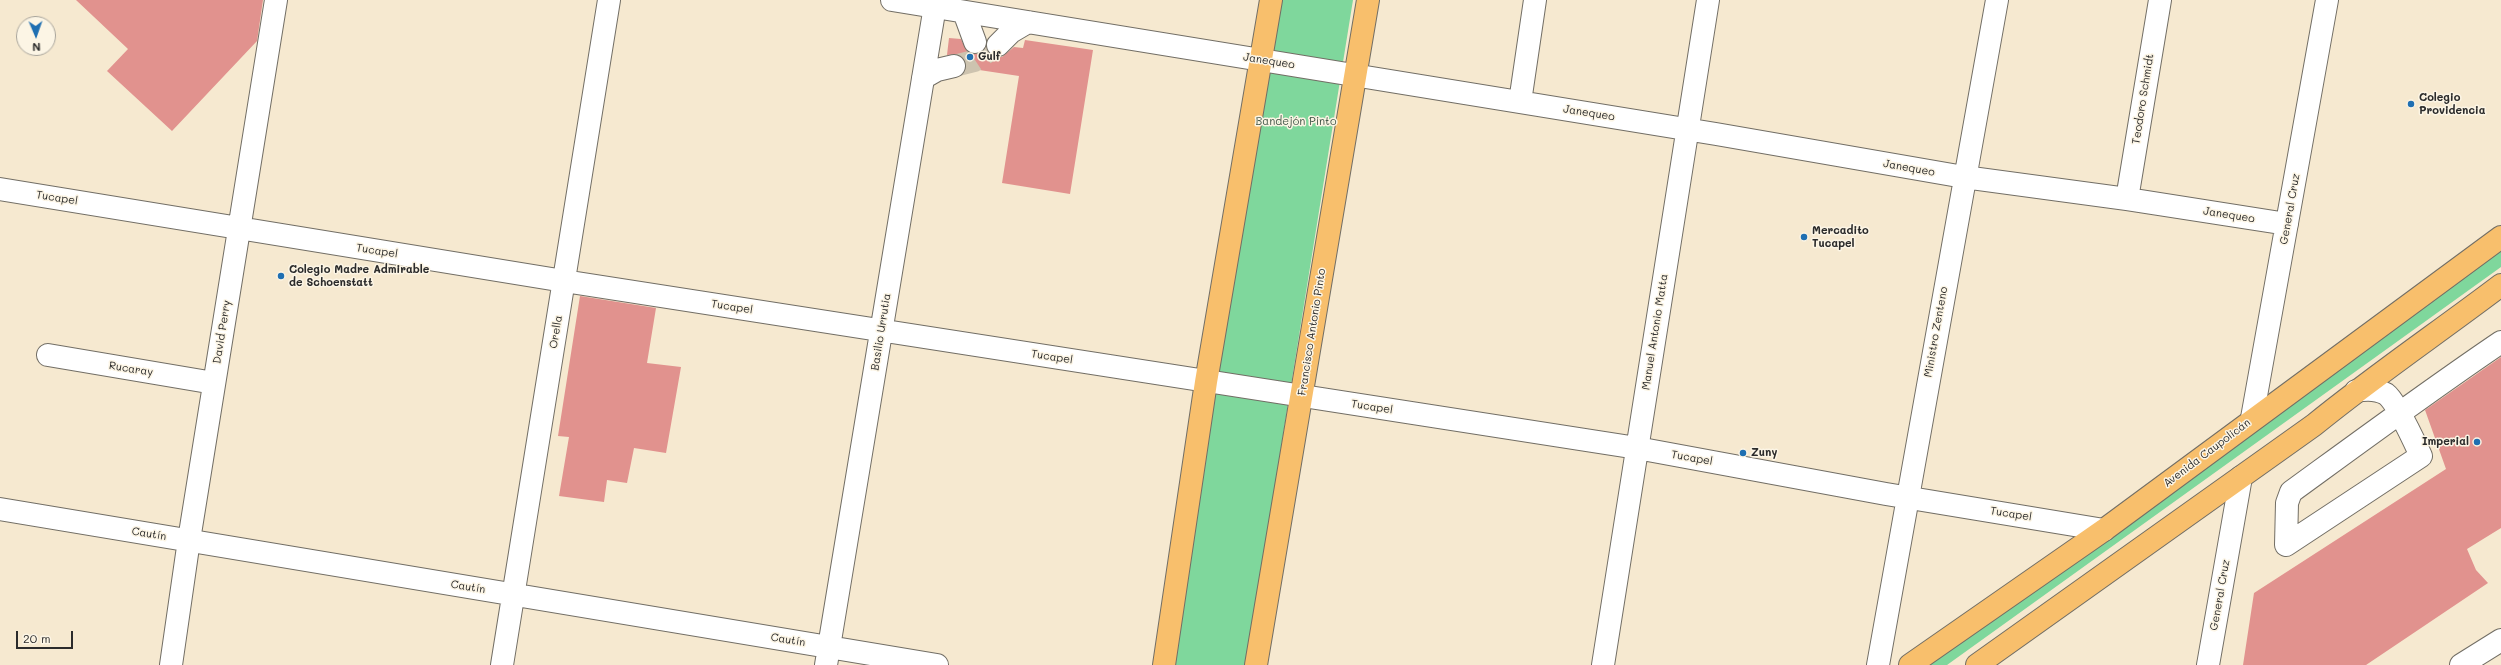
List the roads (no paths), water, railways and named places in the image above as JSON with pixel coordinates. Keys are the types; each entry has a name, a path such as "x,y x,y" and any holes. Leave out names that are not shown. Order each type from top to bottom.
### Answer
{"main road":[{"path":"1164,665 1206,382 1270,0"},
{"name":"Francisco Antonio Pinto","path":"1256,665 1354,75 1368,0"},
{"name":"Avenida Caupolicán","path":"1910,665 2104,530 2252,418 2501,237"},
{"path":"1977,665 2314,425 2356,391 2500,291"}],"street":[{"name":"David Perry","path":"171,665 189,540 276,0"},
{"name":"Orella","path":"502,665 609,0"},
{"name":"Janequeo","path":"892,0 936,4 964,12 1687,129 1964,177 2127,199 2287,224"},
{"path":"1520,102 1536,0"},
{"name":"Manuel Antonio Matta","path":"1603,665 1708,0"},
{"name":"Ministro Zenteno","path":"1878,665 1906,498 1997,0"},
{"name":"Teodoro Schmidt","path":"2127,199 2160,0"},
{"name":"General Cruz","path":"2252,418 2327,0"},
{"name":"Basilio Urrutia","path":"828,656 936,4"},
{"path":"964,12 975,42"},
{"path":"998,45 1011,32 1028,22"},
{"path":"923,78 937,70 954,66"},
{"name":"Tucapel","path":"0,189 564,281 1637,448 1906,498 2104,530"},
{"path":"2356,391 2377,391 2387,395 2399,413 2421,456 2286,544 2287,503 2291,492 2399,413 2501,342"},
{"name":"Rucaray","path":"48,355 214,383"},
{"name":"General Cruz","path":"2208,665 2241,477"},
{"path":"2201,506 2219,510 2228,516 2232,526"},
{"name":"Cautín","path":"0,509 514,594 828,656 937,665"},
{"path":"2461,665 2501,640"}],"tunnel":[{"path":"954,66 974,61 998,45"}],"place":[{"name":"Gulf","path":"970,57"},
{"name":"Colegio Providencia","path":"2411,104"},
{"name":"Mercadito Tucapel","path":"1804,237"},
{"name":"Colegio Madre Admirable de Schoenstatt","path":"281,276"},
{"name":"Imperial","path":"2477,442"},
{"name":"Zuny","path":"1743,453"}],"park label":[{"name":"Bandejón Pinto","path":"1296,122"}]}
